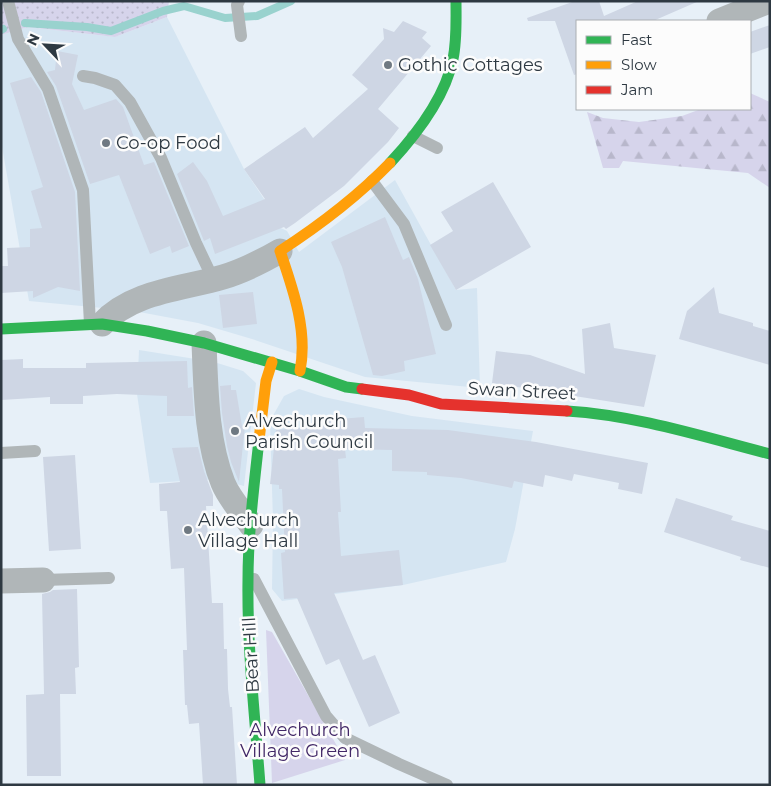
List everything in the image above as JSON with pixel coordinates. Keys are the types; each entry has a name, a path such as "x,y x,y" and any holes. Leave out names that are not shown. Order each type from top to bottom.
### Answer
{"street":[{"path":"96,324 133,302 151,295 214,279 251,267 280,252 318,227 372,181 413,136 437,101 448,76 455,52 457,31 456,1"},
{"path":"722,20 770,1"},
{"path":"280,252 286,267 304,343 304,360 300,371"},
{"name":"Swan Street","path":"1,329 96,324 156,332 272,362 346,387 409,395 441,404 581,412 647,424 770,454"},
{"path":"204,343 206,404 216,458 224,484 251,525"},
{"name":"Bear Hill","path":"260,785 249,622 249,568 251,525 264,395 272,362"},
{"path":"1,581 43,580"}],"lane":[{"path":"8,1 18,39 48,89 83,190 96,324"},
{"path":"238,3 242,36"},
{"path":"83,76 115,85 130,102 161,158 196,243 214,279"},
{"path":"413,136 437,148"},
{"path":"372,181 404,224 446,325"},
{"path":"1,453 35,451"},
{"path":"249,568 326,716 345,738 447,785"},
{"path":"43,580 109,578"}],"shaded area":[{"path":"167,17 244,169 281,228 287,231 299,252 395,180 456,290 477,288 480,388 365,377 198,323 134,311 29,301 1,141 1,35 28,27 115,37"},
{"path":"139,350 214,362 243,371 256,383 244,486 218,479 150,483 137,394"},
{"path":"299,389 324,397 412,416 533,431 515,529 506,562 403,585 282,601 272,589 273,521 270,421 284,396"}],"green space":[{"path":"1,1 169,1 167,17 115,37 28,27 1,35"},
{"path":"751,93 770,102 770,188 748,173 623,161 619,168 603,168 587,112 603,118 639,122 682,116 698,110 751,110"},
{"name":"Alvechurch Village Green","path":"266,630 272,632 345,760 272,783"}],"building":[{"path":"575,1 599,1 604,16 638,1 699,1 655,20 576,20 576,74 574,75 555,21 528,21 527,18"},
{"path":"403,21 427,32 422,38 431,46 378,109 399,128 388,142 344,186 286,229 284,227 215,254 210,238 204,241 177,174 193,162 207,181 223,216 265,199 244,169 305,127 313,138 368,89 352,75 384,39 383,28 394,32"},
{"path":"770,25 770,47 751,54 751,32"},
{"path":"57,51 78,55 72,84 84,110 116,99 123,107 144,165 154,162 189,246 172,253 170,246 150,254 119,175 90,184 56,86 47,72 55,70"},
{"path":"31,77 41,92 75,192 80,291 58,287 33,298 33,291 1,293 1,266 8,266 7,248 30,247 30,229 42,228 31,191 43,187 10,83"},
{"path":"493,182 531,247 456,290 430,245 453,231 441,212"},
{"path":"385,217 403,260 409,257 418,279 436,354 404,361 405,371 382,376 373,375 342,267 331,242"},
{"path":"714,287 719,313 753,323 753,326 770,331 770,365 679,339 687,311"},
{"path":"253,292 257,324 223,328 219,295"},
{"path":"610,323 614,348 656,355 644,407 492,383 496,351 530,355 585,374 582,329"},
{"path":"23,359 23,368 86,368 86,363 187,361 188,388 192,387 194,416 167,416 167,396 117,394 83,396 83,404 50,404 50,397 1,400 1,360"},
{"path":"231,385 231,390 236,390 242,426 245,426 239,482 227,446 222,413 220,386"},
{"path":"364,417 365,428 448,430 536,442 648,463 642,494 618,489 619,483 574,474 572,481 545,475 543,487 514,481 512,488 461,478 427,475 427,472 392,471 392,450 345,449 346,458 338,459 341,512 338,512 341,556 399,550 403,585 334,593 363,660 375,655 400,713 369,727 339,659 326,665 297,598 284,599 281,553 285,552 282,489 279,489 279,485 270,484 276,430 328,425 327,420"},
{"path":"198,447 213,495 213,506 206,506 212,603 223,603 224,649 227,649 228,689 230,707 232,707 237,785 203,785 199,723 189,724 187,705 185,705 183,650 187,650 184,568 171,569 167,511 160,511 159,484 180,482 172,448"},
{"path":"75,455 81,549 49,551 43,457"},
{"path":"676,498 733,516 731,520 770,531 770,568 740,560 741,557 664,532"},
{"path":"77,589 79,667 75,668 76,694 60,694 61,776 27,776 26,695 44,694 42,594 53,590"}],"waterway":[{"path":"25,23 87,27 111,31 163,11 184,6 225,18 257,16 291,1"}],"traffic: fast":[{"path":"390,163 420,128 444,88 454,52 456,1"},
{"path":"1,329 102,324 147,331 204,343 300,371 346,387 362,389"},
{"path":"567,411 593,413 644,422 770,454"},
{"path":"259,440 250,527 248,606 260,785"}],"traffic: slow":[{"path":"300,371 302,356 301,325 280,251 338,210 390,163"},
{"path":"259,440 266,381 272,362"}],"traffic: jam":[{"path":"362,389 409,395 441,404 567,411"}],"place":[{"name":"Gothic Cottages","path":"388,65"},
{"name":"Co-op Food","path":"106,143"},
{"name":"Alvechurch Parish Council","path":"235,431"},
{"name":"Alvechurch Village Hall","path":"188,530"}]}
